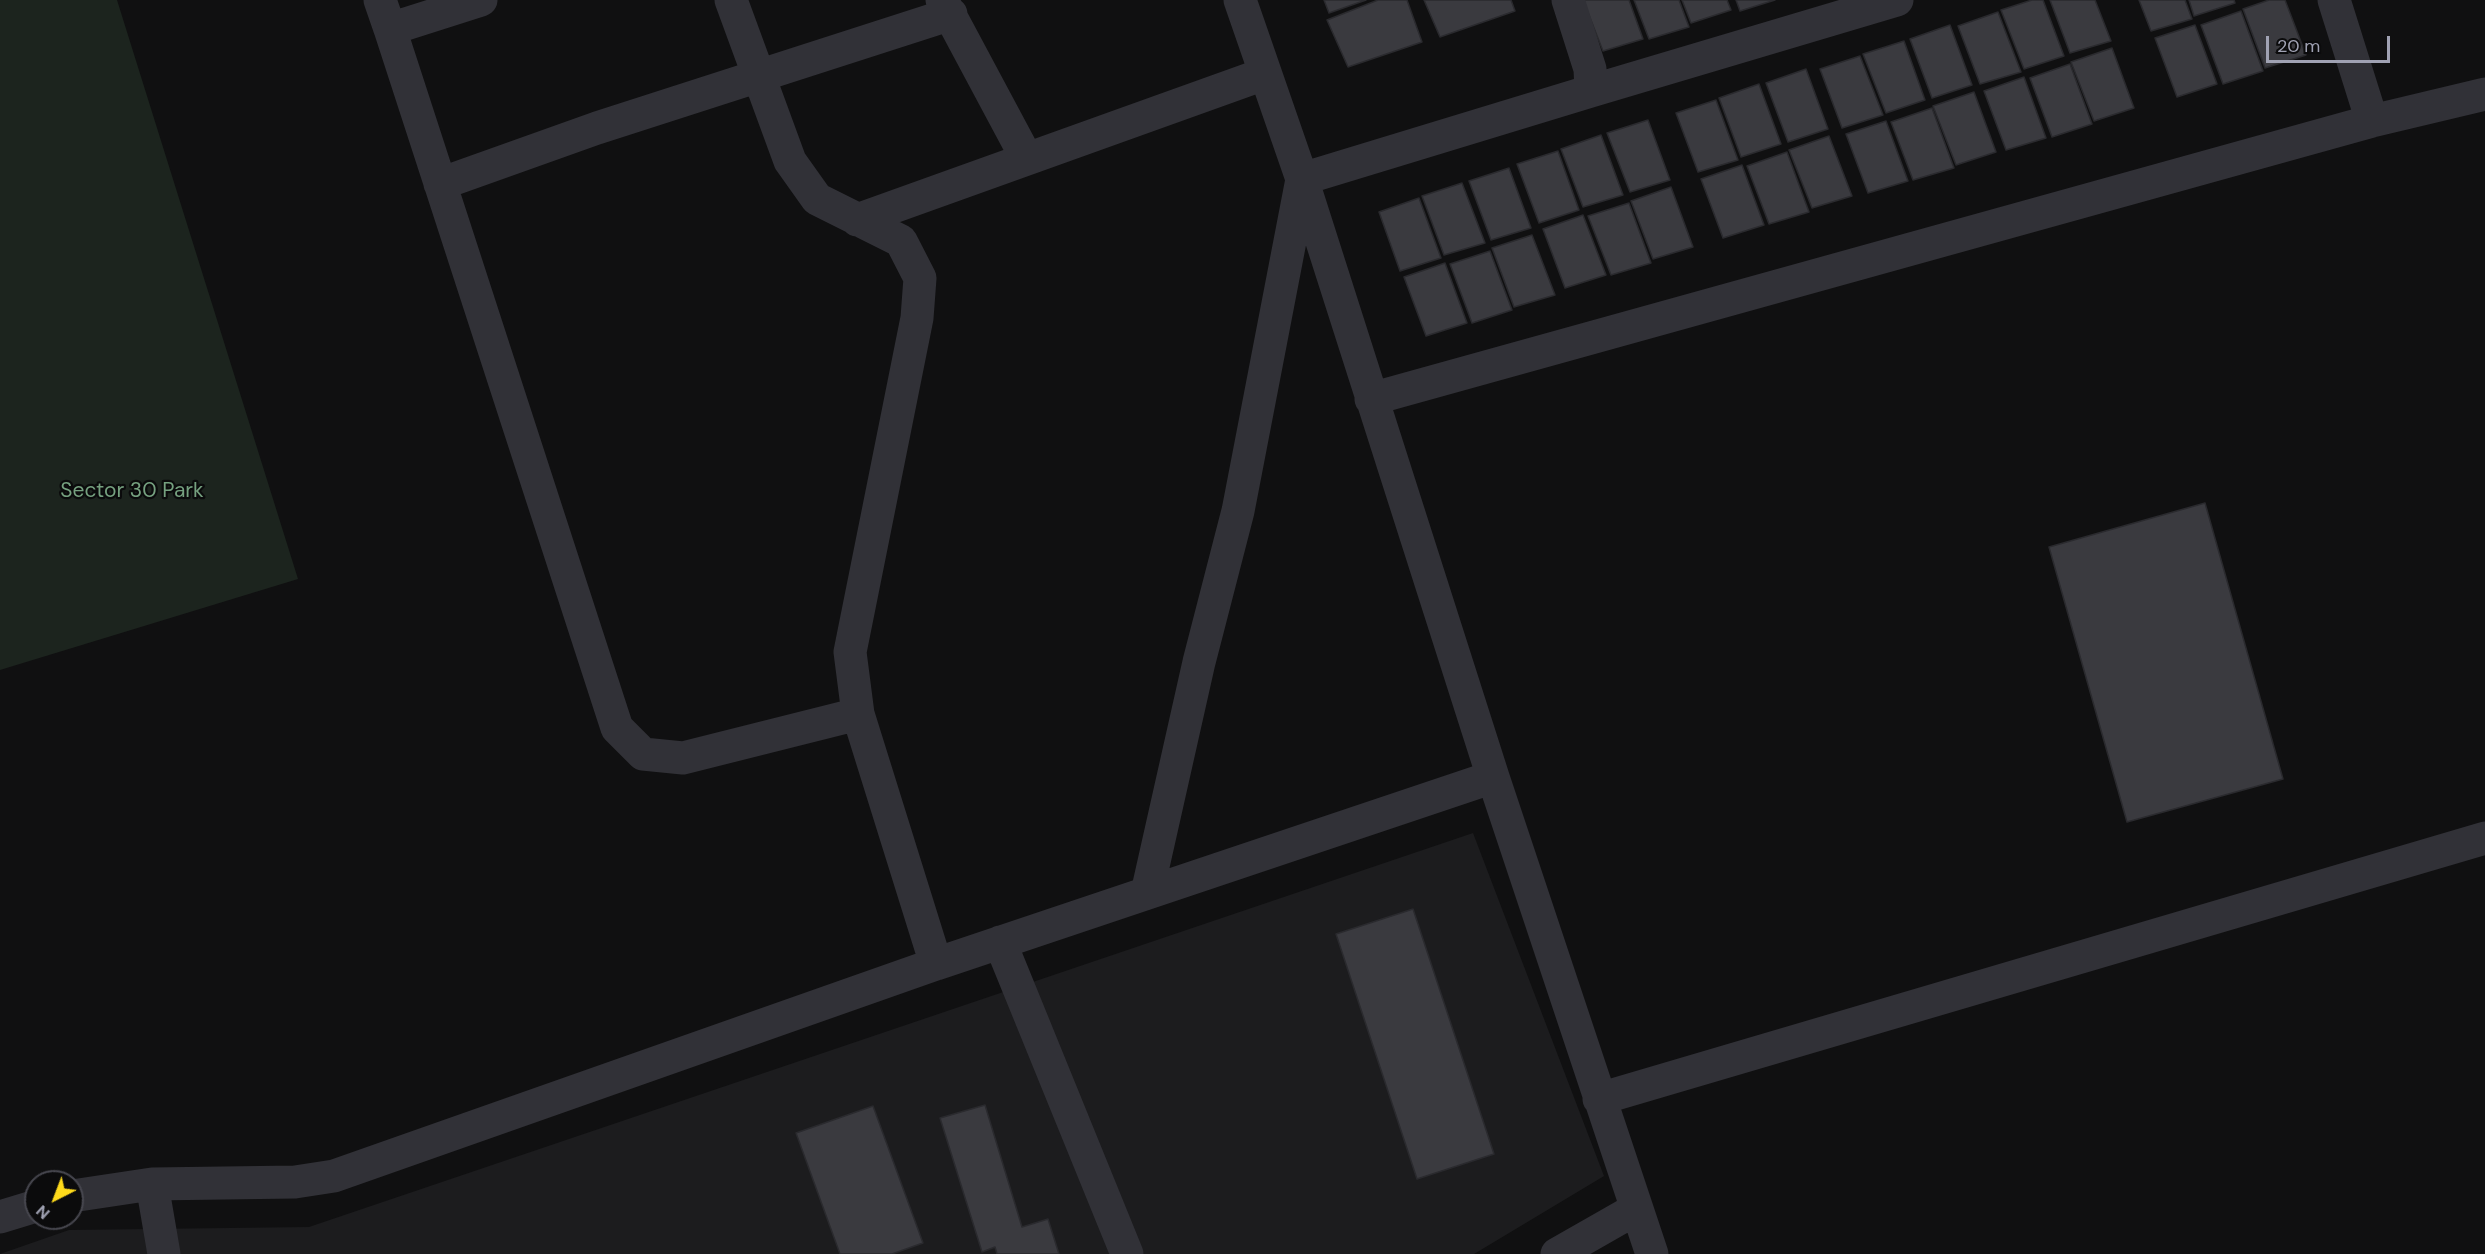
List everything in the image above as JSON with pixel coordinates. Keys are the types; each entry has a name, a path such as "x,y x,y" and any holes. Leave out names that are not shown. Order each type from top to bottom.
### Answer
{"street":[{"path":"481,0 385,15 617,728 643,754 683,758 858,714"},
{"path":"731,0 790,161 817,199 901,241 920,278 917,318 850,652 858,714 936,964"},
{"path":"1240,0 1302,179 1493,777 1652,1254"},
{"path":"1568,0 1590,69 1591,92"},
{"path":"1302,179 1897,0"},
{"path":"2334,0 2372,121"},
{"path":"440,184 597,128 759,75 947,7 1027,159"},
{"path":"856,220 1264,74"},
{"path":"1371,399 2372,121 2485,94"},
{"path":"1147,893 1199,662 1238,512 1302,179"},
{"path":"84,1194 152,1184 295,1182 334,1176 936,964 1493,777"},
{"path":"1599,1099 2485,838"},
{"path":"1000,942 1127,1254"},
{"path":"152,1184 164,1254"},
{"path":"1557,1254 1636,1209"},
{"path":"0,1217 24,1210"}],"shaded area":[{"path":"1473,833 1604,1176 1474,1254 0,1254 69,1230 309,1227"}],"green space":[{"name":"Sector 30 Park","path":"0,0 117,0 298,579 0,670"}],"building":[{"path":"1324,0 1366,0 1329,13"},
{"path":"1378,0 1407,0 1422,42 1348,67 1327,20"},
{"path":"1424,0 1511,0 1515,11 1440,37"},
{"path":"1583,0 1629,0 1643,39 1603,51"},
{"path":"1634,0 1679,0 1689,27 1649,39"},
{"path":"1682,0 1727,0 1731,10 1691,23"},
{"path":"1736,0 1775,0 1740,11"},
{"path":"2032,0 2043,0 2064,56 2024,69 2001,10"},
{"path":"2050,0 2095,0 2111,41 2070,53"},
{"path":"2139,0 2185,0 2192,19 2151,31"},
{"path":"2189,0 2234,0 2235,3 2194,16"},
{"path":"2269,0 2285,0 2306,55 2265,68 2243,9"},
{"path":"2241,11 2263,71 2223,84 2201,25"},
{"path":"1998,12 2021,72 1980,84 1958,26"},
{"path":"1950,25 1972,85 1932,98 1910,39"},
{"path":"2195,25 2217,84 2177,97 2155,38"},
{"path":"1904,41 1925,100 1886,113 1863,54"},
{"path":"2112,48 2134,108 2094,121 2071,62"},
{"path":"1860,56 1883,115 1842,128 1820,69"},
{"path":"2070,64 2092,124 2052,137 2030,78"},
{"path":"1806,69 1828,129 1788,142 1766,83"},
{"path":"2024,77 2046,138 2006,150 1984,91"},
{"path":"1759,84 1781,144 1741,157 1719,98"},
{"path":"1974,92 1996,152 1956,165 1933,106"},
{"path":"1716,100 1738,160 1698,172 1676,113"},
{"path":"1932,108 1954,168 1913,180 1891,122"},
{"path":"1648,120 1670,180 1630,192 1607,133"},
{"path":"1886,121 1908,181 1868,193 1846,134"},
{"path":"1601,135 1623,195 1583,207 1561,149"},
{"path":"1829,136 1852,196 1812,208 1789,150"},
{"path":"1558,151 1579,210 1539,223 1517,164"},
{"path":"1787,152 1809,212 1769,224 1747,166"},
{"path":"1742,165 1764,225 1723,238 1701,179"},
{"path":"1509,168 1531,228 1491,240 1469,181"},
{"path":"1462,183 1485,243 1444,255 1422,196"},
{"path":"1671,187 1693,247 1653,259 1631,201"},
{"path":"1419,198 1441,258 1400,271 1379,212"},
{"path":"1629,203 1651,263 1611,275 1588,216"},
{"path":"1583,215 1606,275 1565,288 1543,229"},
{"path":"1532,235 1555,295 1514,307 1492,248"},
{"path":"1490,251 1512,310 1472,323 1450,264"},
{"path":"1445,263 1467,323 1426,336 1404,277"},
{"path":"2205,503 2283,779 2127,822 2049,547"},
{"path":"1413,909 1494,1154 1417,1179 1336,934"},
{"path":"985,1105 1022,1227 1048,1219 1059,1254 997,1254 995,1247 982,1252 940,1118"},
{"path":"873,1106 923,1243 892,1254 840,1254 796,1133"}]}
